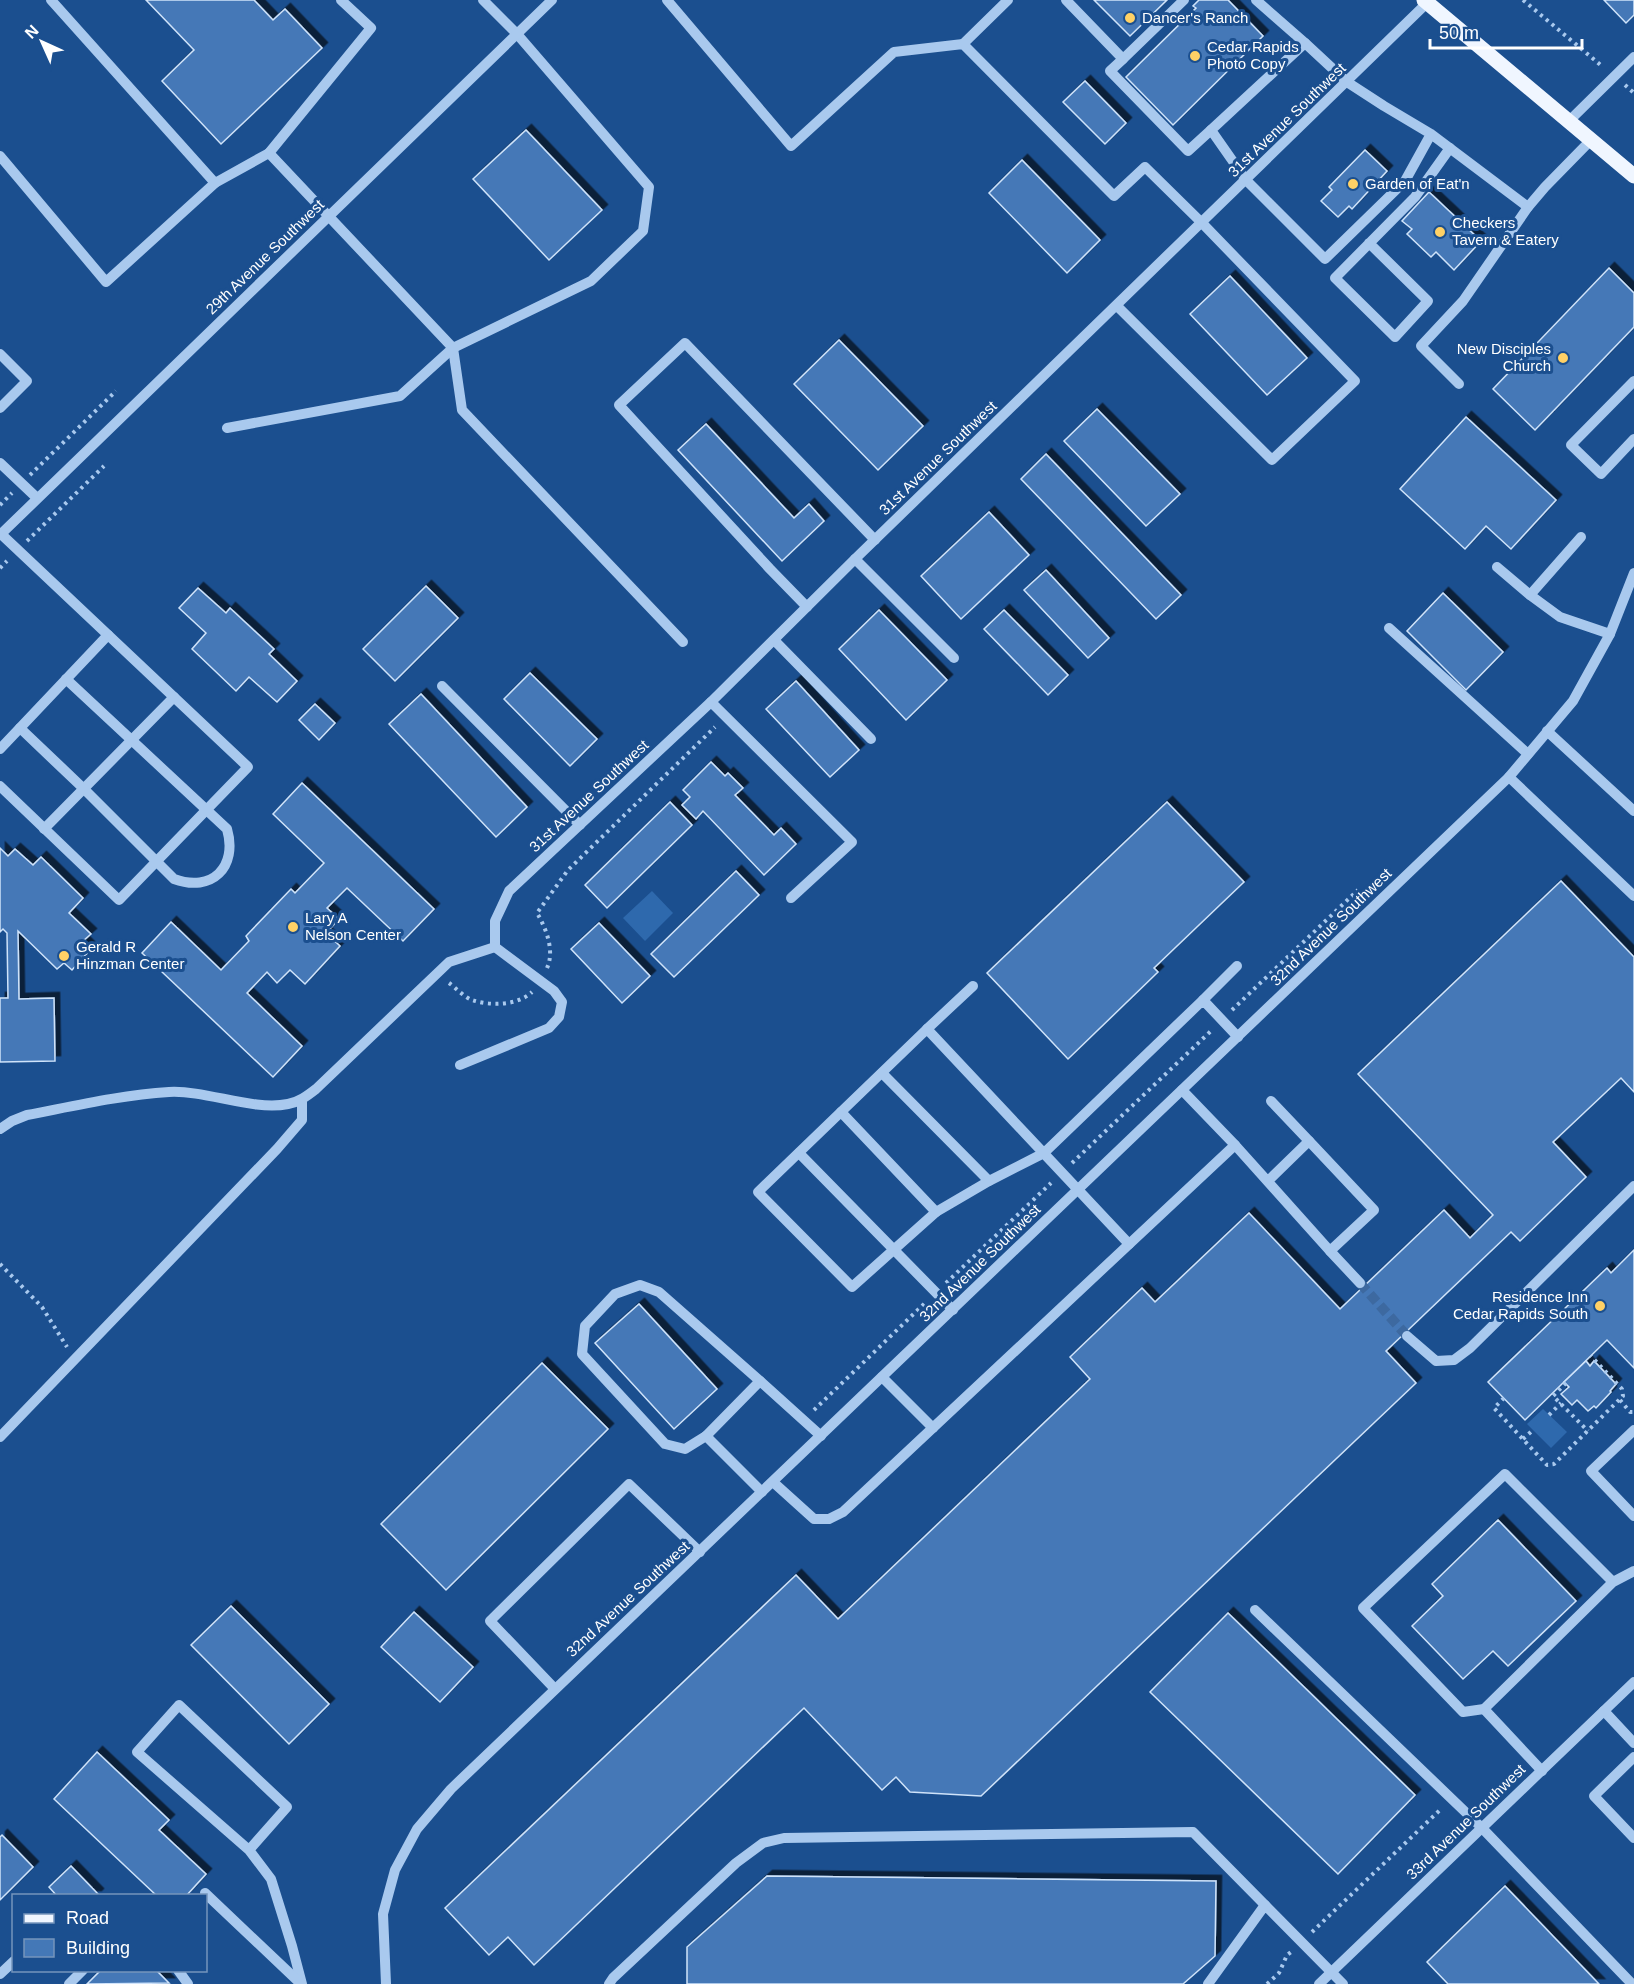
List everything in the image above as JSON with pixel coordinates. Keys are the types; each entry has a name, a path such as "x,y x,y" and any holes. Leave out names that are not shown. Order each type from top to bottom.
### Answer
{"main road":[{"path":"1426,2 1634,176"}],"street":[{"path":"51,0 215,183"},
{"path":"0,156 106,282 215,183 269,153 371,28 341,0"},
{"path":"227,428 400,396 453,348 591,280 643,231 649,187 517,34 483,0"},
{"name":"29th Avenue Southwest","path":"0,534 552,0"},
{"path":"667,0 791,146 894,52 963,44 1008,0"},
{"path":"1066,0 1123,59"},
{"path":"1184,0 1110,71 1188,151 1305,43"},
{"path":"1256,0 1347,82 1431,134 1528,207"},
{"name":"31st Avenue Southwest","path":"495,947 495,921 509,891 711,702 855,559 1347,82 1426,2"},
{"path":"963,44 1114,196 1144,167 1202,223 1355,381 1272,460 1117,306"},
{"path":"1569,121 1634,57"},
{"path":"1211,130 1246,180 1325,259 1405,181 1431,134"},
{"path":"1459,384 1421,346 1463,301 1528,207 1591,140"},
{"path":"1369,243 1428,301 1395,337 1335,278 1369,243 1415,196 1449,148"},
{"path":"269,153 330,215 453,348 462,410 683,642"},
{"path":"807,607 619,405 685,343 875,540"},
{"path":"0,354 27,381 0,408"},
{"path":"1632,444 1601,474 1571,446 1634,381"},
{"path":"0,463 37,498"},
{"path":"0,534 248,767 119,900 0,786"},
{"path":"1530,595 1581,537"},
{"path":"855,559 954,658"},
{"path":"1497,567 1530,595 1560,616 1610,634"},
{"name":"32nd Avenue Southwest","path":"386,1984 383,1914 395,1870 417,1829 451,1789 1509,777 1573,701 1610,634 1634,573"},
{"path":"1389,628 1528,754"},
{"path":"0,749 108,635"},
{"path":"774,640 871,739"},
{"path":"20,728 174,879 185,884 197,884 209,881 219,874 230,854 231,842 227,830 66,679"},
{"path":"442,686 580,825"},
{"path":"44,829 174,697"},
{"path":"711,702 852,842 791,898"},
{"path":"1547,731 1634,811"},
{"path":"1509,777 1632,890"},
{"path":"0,1129 12,1120 27,1115 136,1095 187,1092 277,1106 302,1100 449,963 495,947 554,991 562,1002 559,1017 549,1028 460,1065"},
{"path":"972,986 759,1192 852,1287 936,1212 989,1180 1044,1154 1237,966"},
{"path":"1203,1000 1238,1036"},
{"path":"927,1029 1129,1244"},
{"path":"882,1073 989,1180"},
{"path":"1182,1090 1360,1283"},
{"path":"0,1437 277,1149 302,1120 302,1100"},
{"path":"1271,1101 1374,1210 1330,1251"},
{"path":"841,1112 936,1212"},
{"path":"1268,1181 1309,1141"},
{"path":"773,1482 814,1519 830,1519 843,1512 1235,1145"},
{"path":"799,1153 953,1310"},
{"path":"1407,1336 1436,1361 1454,1360 1470,1348 1634,1186"},
{"path":"760,1381 706,1436 685,1449 666,1444 582,1354 585,1326 615,1294 640,1285 659,1292 760,1381 803,1420 822,1436"},
{"path":"882,1377 933,1428"},
{"path":"1634,1430 1591,1471 1634,1516"},
{"path":"706,1436 762,1492"},
{"path":"1613,1582 1505,1474 1363,1608 1462,1712 1484,1710 1613,1582 1634,1571"},
{"path":"555,1689 490,1621 629,1484 700,1552"},
{"path":"1255,1610 1482,1828 1632,1984"},
{"name":"33rd Avenue Southwest","path":"1319,1984 1634,1682"},
{"path":"249,1850 287,1807 179,1704 137,1752 249,1850 271,1880 302,1984"},
{"path":"1484,1710 1542,1771"},
{"path":"1604,1711 1634,1743"},
{"path":"1634,1757 1594,1796 1634,1838"},
{"path":"609,1984 736,1863 763,1843 784,1838 1193,1832 1343,1984"},
{"path":"207,1895 302,1984"},
{"path":"1208,1984 1265,1905"},
{"path":"0,1974 12,1963"},
{"path":"69,1984 82,1972"},
{"path":"179,1972 188,1984"}],"path":[{"path":"1523,0 1634,93"},
{"path":"0,505 116,391"},
{"path":"0,567 104,466"},
{"path":"449,983 470,999 491,1004 512,1003 530,995 549,963 549,945 543,923 537,913 568,870 726,716"},
{"path":"803,1420 1358,890"},
{"path":"0,1264 42,1307 75,1360"},
{"path":"1504,1398 1494,1408 1547,1465 1554,1464 1623,1396 1624,1391 1591,1356"},
{"path":"1566,1383 1553,1396 1588,1431"},
{"path":"1620,1400 1630,1412 1634,1412"},
{"path":"1549,1414 1561,1403"},
{"path":"1523,1439 1533,1430"},
{"path":"1267,1984 1279,1973 1287,1955 1452,1799"}],"shaded area":[{"path":"652,891 673,913 645,941 623,918"},
{"path":"1543,1409 1567,1432 1551,1448 1527,1424"}],"building":[{"path":"146,0 254,0 273,20 285,9 322,48 221,144 162,81 194,50"},
{"name":"Dancer's Ranch","path":"1094,0 1167,0 1130,36"},
{"name":"Cedar Rapids Photo Copy","path":"1199,0 1228,0 1263,36 1173,125 1126,77 1196,8 1193,6"},
{"path":"1604,0 1634,0 1634,15 1626,23"},
{"path":"1085,81 1126,123 1105,144 1063,102"},
{"path":"526,130 602,210 549,260 473,179"},
{"name":"Garden of Eat'n","path":"1365,150 1387,171 1352,209 1349,206 1338,217 1321,201 1332,190 1329,187"},
{"path":"1022,160 1100,240 1067,273 989,193"},
{"name":"Checkers Tavern & Eatery","path":"1429,192 1481,241 1454,270 1436,252 1431,257 1407,234 1412,229 1402,221"},
{"name":"New Disciples Church","path":"1609,268 1634,293 1634,327 1535,430 1493,389"},
{"path":"1230,276 1307,358 1267,395 1190,314"},
{"path":"839,340 923,426 878,470 794,384"},
{"path":"1097,409 1180,494 1146,526 1064,441"},
{"path":"1466,417 1556,500 1511,549 1486,526 1465,549 1400,489"},
{"path":"706,424 794,518 809,504 824,521 782,561 678,450"},
{"path":"1046,454 1181,595 1156,619 1021,479"},
{"path":"989,512 1029,555 961,619 921,576"},
{"path":"1046,570 1109,638 1088,658 1024,590"},
{"path":"426,586 458,618 395,681 363,649"},
{"path":"198,588 226,613 230,608 274,649 269,654 297,681 277,702 249,677 236,691 192,649 206,633 179,608"},
{"path":"1443,593 1503,652 1466,690 1407,631"},
{"path":"879,610 947,680 906,720 839,649"},
{"path":"1004,610 1068,675 1048,695 984,629"},
{"path":"530,673 597,739 570,766 504,699"},
{"path":"796,681 859,750 830,777 766,709"},
{"path":"421,694 527,807 496,837 389,724"},
{"path":"315,704 335,723 319,740 299,720"},
{"path":"711,762 725,776 728,773 743,788 735,795 774,835 781,828 796,844 764,875 703,811 696,819 682,805 690,797 683,790"},
{"name":"Lary A Nelson Center","path":"302,783 434,909 403,941 347,888 327,908 339,919 326,933 340,946 305,984 290,970 277,983 267,972 247,993 302,1046 273,1077 142,953 171,922 221,970 249,941 246,936 291,889 295,893 324,863 273,814"},
{"path":"670,802 692,825 607,908 585,885"},
{"path":"1167,802 1244,882 1154,968 1158,972 1068,1059 987,973"},
{"name":"Gerald R Hinzman Center","path":"0,848 8,856 15,849 33,865 41,857 83,898 69,913 91,934 83,941 91,949 72,970 64,963 57,969 18,931 19,999 54,998 55,1061 0,1062 0,998 8,998 7,933 3,929 0,932"},
{"path":"736,871 759,895 674,977 651,954"},
{"path":"1561,881 1634,957 1634,1092 1621,1078 1553,1142 1586,1177 1520,1241 1511,1232 1386,1351 1416,1383 981,1796 910,1792 896,1777 882,1790 804,1708 534,1965 508,1937 489,1955 445,1908 796,1575 838,1619 1090,1379 1070,1357 1142,1288 1155,1302 1249,1213 1340,1309 1444,1210 1470,1238 1493,1215 1358,1074"},
{"path":"599,923 650,976 622,1003 571,949"},
{"name":"Residence Inn Cedar Rapids South","path":"1634,1250 1634,1368 1607,1340 1525,1420 1488,1382 1607,1268 1611,1273"},
{"path":"639,1304 717,1389 674,1429 595,1343"},
{"path":"1586,1361 1590,1366 1594,1361 1616,1384 1596,1408 1594,1406 1588,1411 1577,1400 1572,1405 1561,1394 1569,1387 1564,1382"},
{"path":"542,1363 608,1429 446,1590 381,1524"},
{"path":"1498,1520 1576,1601 1508,1666 1493,1651 1463,1679 1412,1626 1443,1596 1432,1584"},
{"path":"231,1606 329,1704 289,1744 191,1645"},
{"path":"414,1612 473,1667 440,1702 381,1647"},
{"path":"1228,1613 1415,1795 1338,1874 1150,1692"},
{"path":"97,1752 169,1820 159,1830 206,1874 188,1894 155,1894 54,1799"},
{"path":"2,1835 33,1867 0,1900 0,1837"},
{"path":"71,1866 98,1894 55,1894 49,1887"},
{"path":"767,1876 1216,1881 1215,1956 1183,1984 687,1984 687,1947"},
{"path":"1505,1886 1599,1984 1448,1984 1427,1962"},
{"path":"99,1972 158,1972 169,1983 87,1984"}],"tunnel":[{"path":"1360,1283 1407,1336"}],"place":[{"name":"Dancer's Ranch","path":"1130,18"},
{"name":"Cedar Rapids Photo Copy","path":"1195,56"},
{"name":"Garden of Eat'n","path":"1353,184"},
{"name":"Checkers Tavern & Eatery","path":"1440,232"},
{"name":"New Disciples Church","path":"1563,358"},
{"name":"Lary A Nelson Center","path":"293,927"},
{"name":"Gerald R Hinzman Center","path":"64,956"},
{"name":"Residence Inn Cedar Rapids South","path":"1600,1306"}]}
